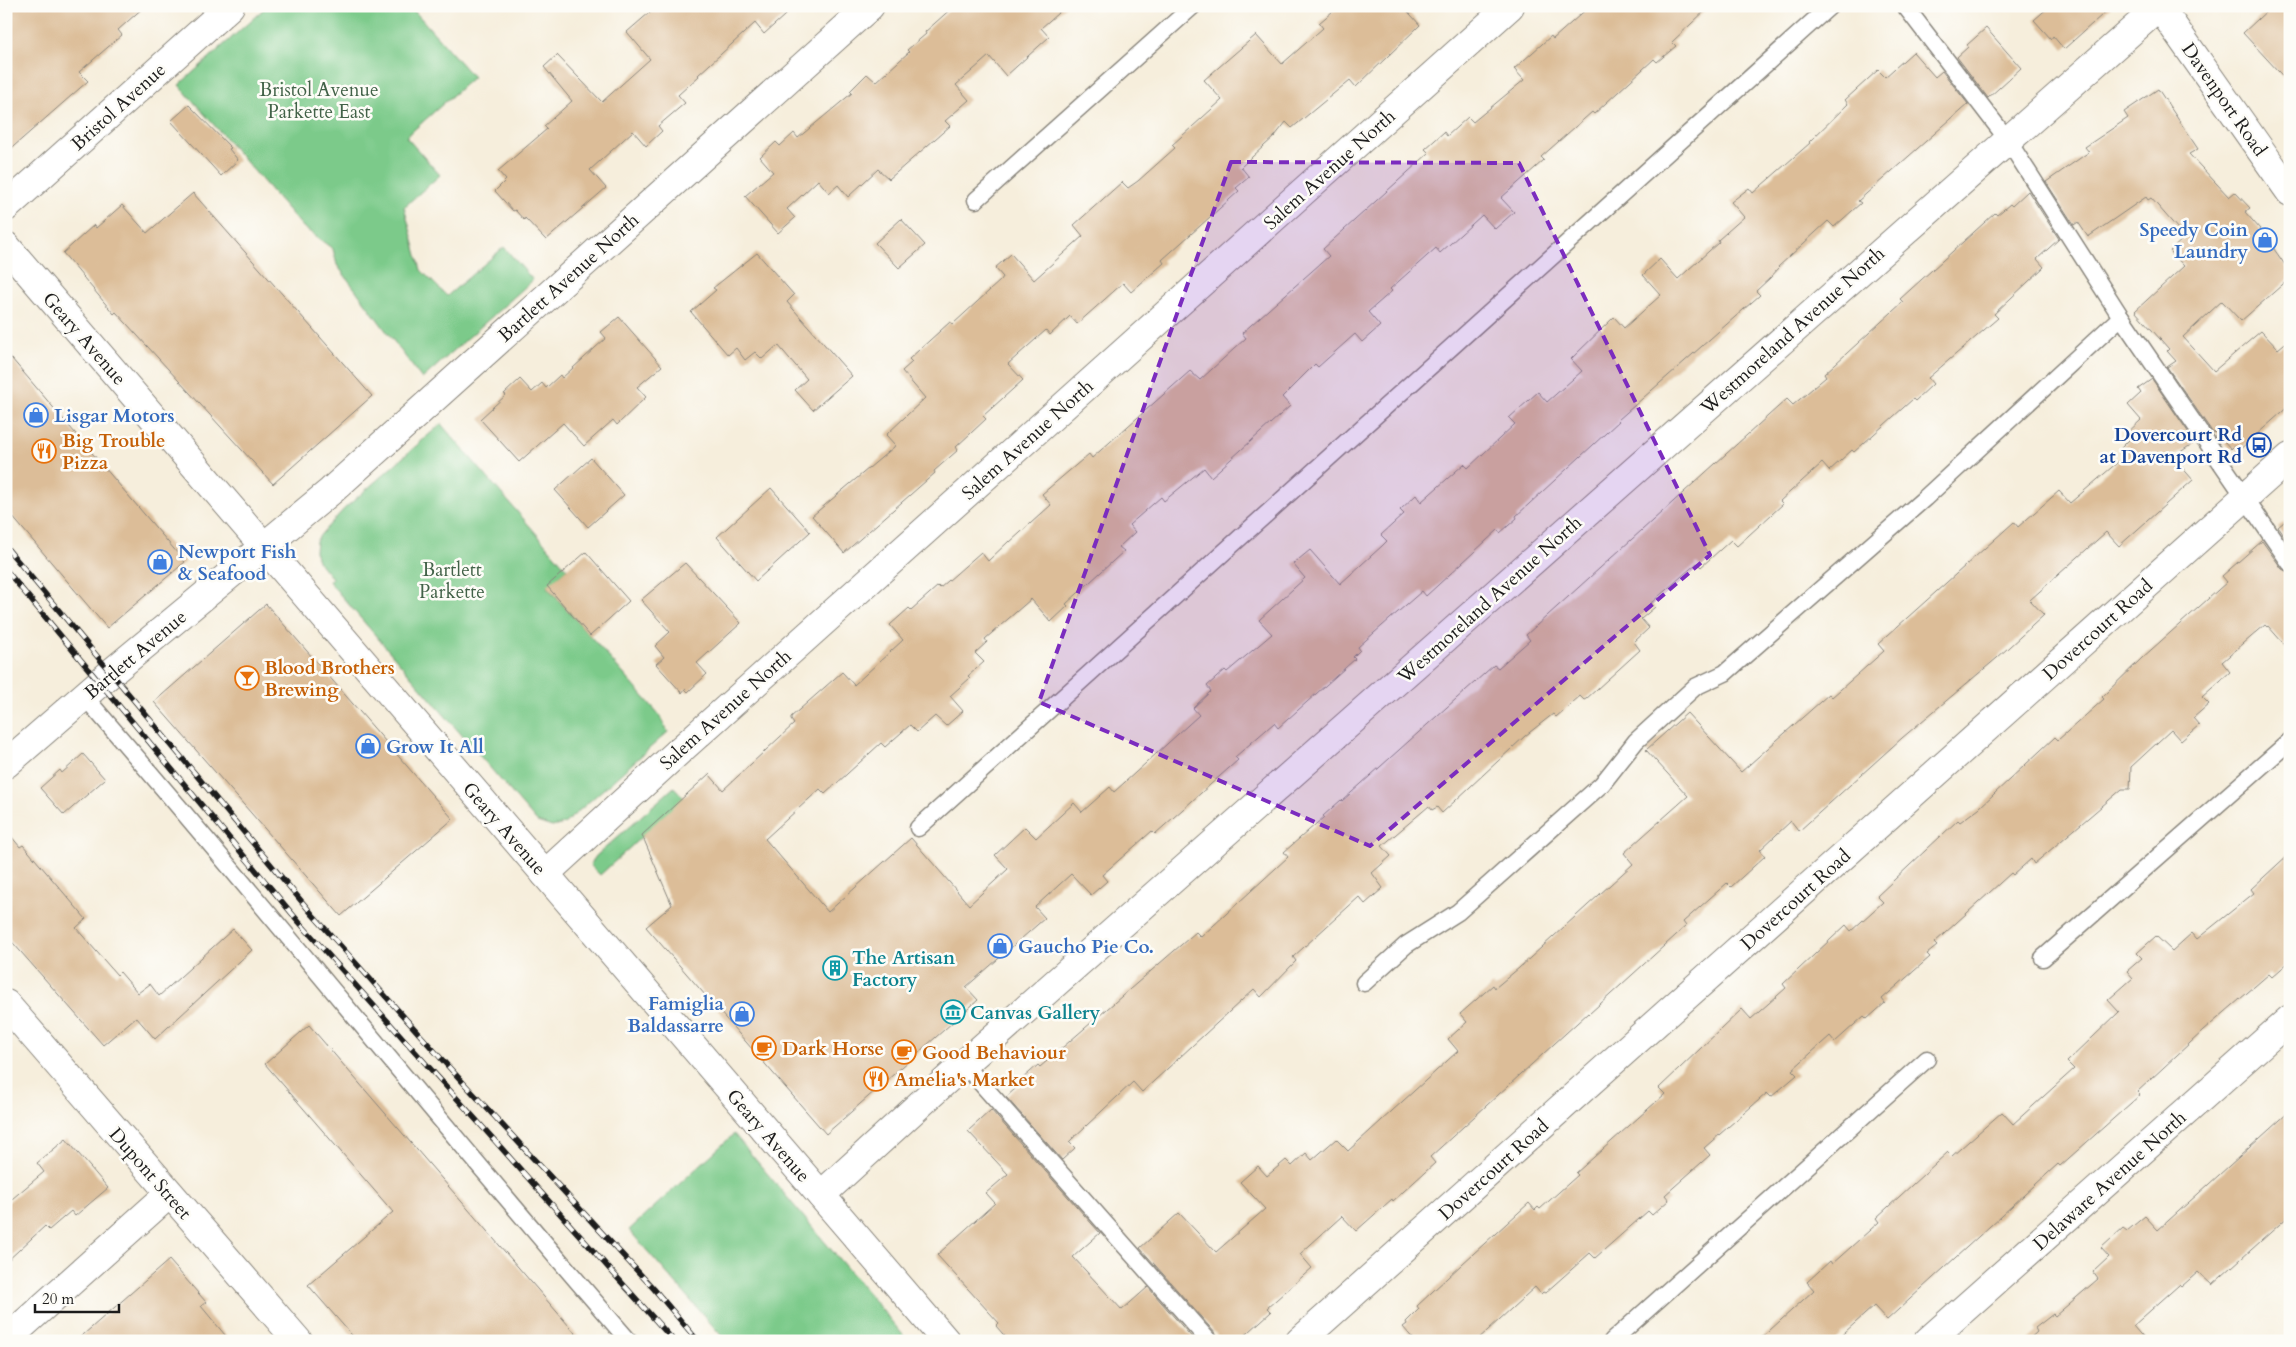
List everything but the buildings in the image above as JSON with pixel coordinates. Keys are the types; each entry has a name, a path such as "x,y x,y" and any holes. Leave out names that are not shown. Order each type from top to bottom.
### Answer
{"street":[{"name":"Bristol Avenue","path":"6,207 230,6"},
{"name":"Bartlett Avenue North","path":"265,547 330,491 870,6"},
{"name":"Salem Avenue North","path":"545,874 682,748 1510,6"},
{"name":"Westmoreland Avenue North","path":"821,1195 964,1064 2160,6"},
{"name":"Davenport Road","path":"2160,6 2290,192"},
{"name":"Geary Avenue","path":"6,246 946,1341"},
{"name":"Dovercourt Road","path":"1300,1341 2290,457"},
{"name":"Bartlett Avenue","path":"6,764 84,696 265,547"},
{"name":"Dupont Street","path":"6,1004 298,1341"},
{"name":"Delaware Avenue North","path":"1928,1341 2290,1019"},
{"path":"6,1340 170,1194"}],"lane":[{"path":"976,200 1193,6"},
{"path":"918,828 1830,6"},
{"path":"1905,6 2007,140 2121,316 2290,563"},
{"path":"1364,983 1406,945 1458,912 1602,784 1636,740 1695,687 1725,673 1732,667 1925,498 2121,316"},
{"path":"84,696 293,942 502,1195 629,1341"},
{"path":"2043,958 2290,741"},
{"path":"1612,1341 1927,1059"},
{"path":"964,1064 1209,1341"}],"highlighted area":[{"path":"1231,162 1519,163 1710,555 1370,846 1039,702"}],"green space":[{"name":"Bristol Avenue Parkette East","path":"267,6 410,6 473,77 406,137 440,175 404,207 421,270 447,296 504,247 533,280 422,379 337,265 333,249 303,227 179,85"},
{"name":"Bartlett Parkette","path":"441,424 567,569 547,587 658,713 668,732 564,824 552,827 537,822 331,584 329,581 332,578 318,561 315,551 316,541 322,533 344,509"},
{"path":"674,787 684,798 600,875 590,865 596,856"},
{"path":"734,1134 908,1341 726,1341 629,1230"}],"railway":[{"path":"6,547 313,915 446,1064 654,1289 698,1341"},
{"path":"6,570 299,922 674,1341"}],"place":[{"name":"Speedy Coin Laundry","path":"2265,240"},
{"name":"Lisgar Motors","path":"36,415"},
{"name":"Dovercourt Rd at Davenport Rd","path":"2259,445"},
{"name":"Big Trouble Pizza","path":"44,451"},
{"name":"Newport Fish & Seafood","path":"160,562"},
{"name":"Blood Brothers Brewing","path":"247,678"},
{"name":"Grow It All","path":"368,746"},
{"name":"Gaucho Pie Co.","path":"1000,946"},
{"name":"The Artisan Factory","path":"835,968"},
{"name":"Canvas Gallery","path":"953,1012"},
{"name":"Famiglia Baldassarre","path":"742,1014"},
{"name":"Dark Horse","path":"764,1048"},
{"name":"Good Behaviour","path":"904,1052"},
{"name":"Amelia's Market","path":"876,1079"}]}
